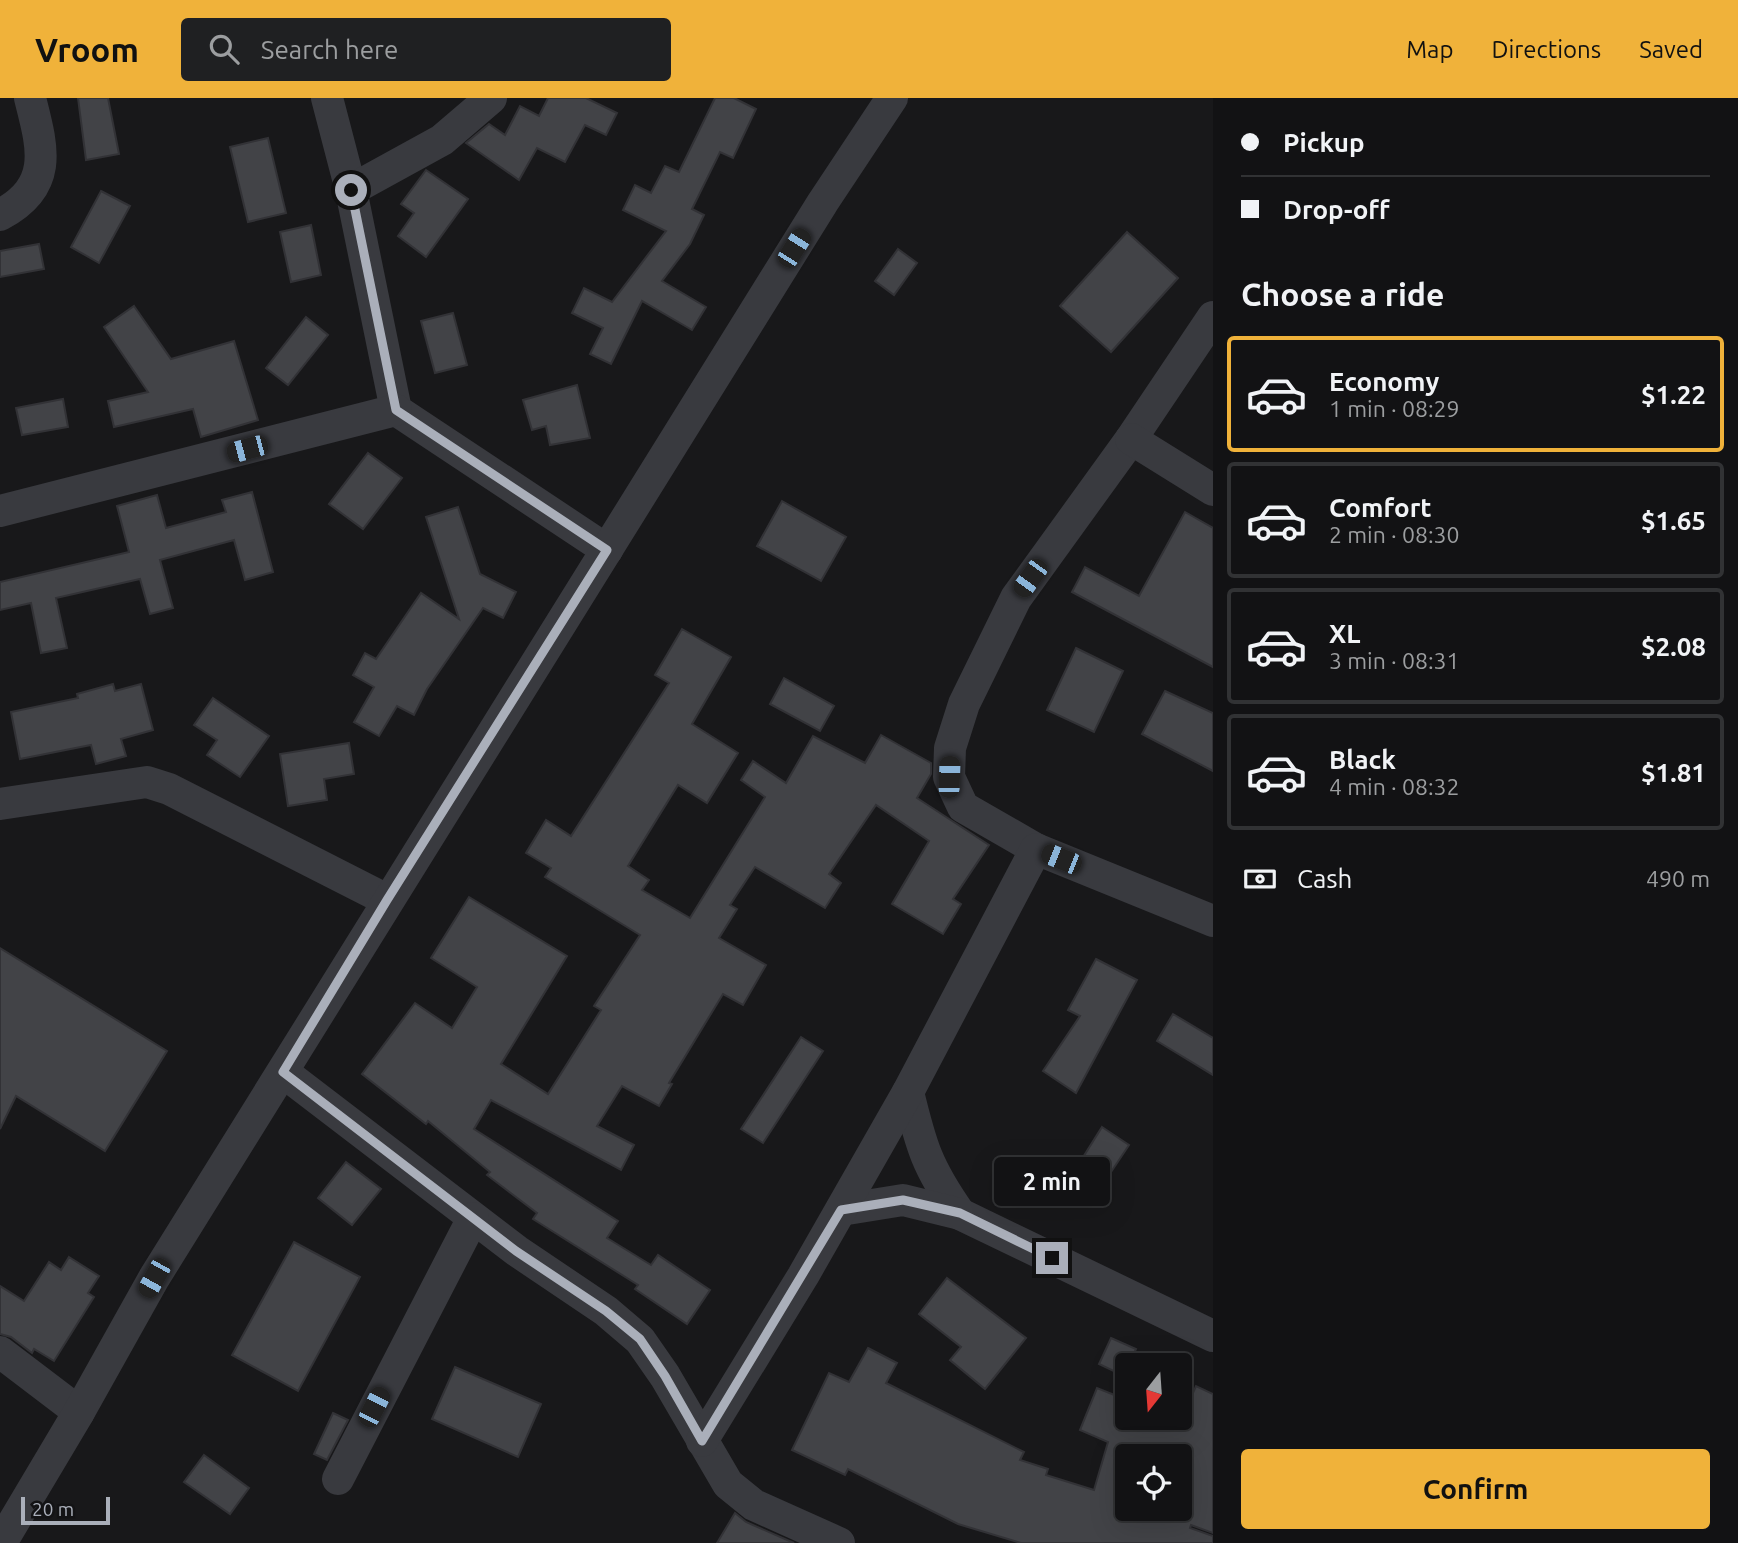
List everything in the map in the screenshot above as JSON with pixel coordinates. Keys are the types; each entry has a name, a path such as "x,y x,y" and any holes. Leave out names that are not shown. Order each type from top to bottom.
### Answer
{"street":[{"path":"0,215 22,204 38,180 42,145 30,98"},
{"path":"327,98 351,190 396,410 607,550"},
{"path":"351,190 442,140 491,98"},
{"path":"1,1543 154,1278 387,900 809,225 892,98"},
{"path":"1213,317 1131,439 1016,598 964,704 950,748 949,777 963,807 1036,849 1213,921"},
{"path":"0,511 396,410"},
{"path":"1131,439 1213,490"},
{"path":"0,804 147,782 169,789 387,900"},
{"path":"702,1441 841,1210 908,1092 1036,849"},
{"path":"283,1072 472,1218 606,1311 640,1339 665,1376 728,1484 754,1505 839,1543"},
{"path":"908,1092 934,1177 960,1213"},
{"path":"841,1210 903,1200 960,1213 1213,1336"},
{"path":"338,1479 472,1218"},
{"path":"0,1352 79,1412"}],"building":[{"path":"78,98 108,98 119,154 86,160"},
{"path":"548,98 586,98 617,113 606,135 585,125 565,162 537,148 519,180 466,143 489,124 505,135 520,106 539,116"},
{"path":"715,98 734,98 756,109 733,158 720,152 692,209 704,215 690,244 662,281 706,307 692,330 642,301 611,364 590,354 603,328 572,313 584,288 612,302 666,231 623,210 635,185 651,193 665,166 679,172"},
{"path":"268,138 286,213 248,222 230,147"},
{"path":"426,170 468,199 426,257 398,236 414,213 401,204"},
{"path":"101,191 130,206 99,263 71,247"},
{"path":"311,225 321,275 291,282 280,232"},
{"path":"1127,232 1178,278 1111,352 1060,306"},
{"path":"39,244 44,269 0,277 0,251"},
{"path":"898,249 917,263 894,295 875,281"},
{"path":"134,306 171,359 234,341 258,420 201,437 193,409 114,427 108,401 148,392 104,327"},
{"path":"453,313 467,365 435,373 421,321"},
{"path":"306,317 328,335 288,385 266,368"},
{"path":"577,385 590,438 550,445 546,426 532,430 523,400"},
{"path":"63,399 68,427 22,435 16,408"},
{"path":"368,453 402,478 363,529 329,504"},
{"path":"252,492 273,572 245,580 234,540 160,560 173,608 150,614 140,579 56,598 67,648 41,653 31,603 0,610 0,582 129,552 117,506 157,495 166,528 226,512 222,500"},
{"path":"782,501 846,537 821,581 757,546"},
{"path":"458,507 480,574 516,592 503,618 483,608 427,689 414,715 397,706 379,736 354,722 374,687 353,675 365,653 376,659 421,593 459,619 426,517"},
{"path":"1185,512 1213,528 1213,667 1072,592 1085,567 1139,596"},
{"path":"682,629 731,657 692,724 738,753 707,803 678,785 628,866 649,880 642,890 690,918 765,797 741,780 753,761 786,783 813,736 865,763 881,735 931,763 931,774 917,798 989,845 953,899 961,904 943,934 892,904 929,841 876,805 829,874 841,883 825,908 755,867 730,905 737,909 719,938 766,965 743,1005 723,994 669,1083 672,1084 659,1106 622,1086 597,1126 634,1145 621,1170 491,1100 474,1129 618,1221 607,1238 651,1265 658,1255 710,1290 687,1324 635,1289 638,1285 533,1219 537,1213 487,1175 490,1172 428,1121 426,1124 362,1074 415,1003 452,1028 477,987 431,958 469,897 567,956 501,1064 548,1094 601,1010 594,1006 640,935 545,877 551,868 526,853 546,820 571,836 669,683 655,675"},
{"path":"1076,648 1123,671 1094,732 1047,710"},
{"path":"784,678 834,706 820,731 770,704"},
{"path":"113,684 115,691 141,684 153,730 121,739 126,756 96,764 91,745 20,759 11,712 78,698 77,694"},
{"path":"1165,691 1213,713 1213,771 1142,734"},
{"path":"213,698 269,736 240,777 207,755 217,740 194,725"},
{"path":"349,743 354,774 324,779 327,800 288,806 280,754"},
{"path":"0,948 167,1051 105,1151 16,1096 0,1129"},
{"path":"1096,959 1137,980 1076,1093 1043,1071 1080,1016 1068,1010"},
{"path":"1173,1014 1213,1038 1213,1075 1157,1041"},
{"path":"801,1037 823,1051 763,1143 741,1129"},
{"path":"1102,1127 1129,1145 1091,1202 1065,1186"},
{"path":"346,1162 381,1189 352,1225 318,1198"},
{"path":"294,1242 360,1277 298,1391 232,1355"},
{"path":"69,1257 99,1276 88,1293 94,1297 54,1361 34,1349 32,1353 11,1337 0,1334 0,1286 24,1301 49,1262 61,1270"},
{"path":"947,1278 1026,1338 985,1389 950,1360 961,1347 919,1314"},
{"path":"1111,1338 1136,1349 1134,1353 1115,1353 1115,1372 1099,1364"},
{"path":"868,1348 897,1363 886,1383 1024,1452 1020,1460 1048,1469 1046,1475 1094,1490 1108,1442 1080,1430 1097,1388 1115,1395 1115,1430 1192,1430 1192,1395 1196,1386 1213,1394 1213,1533 1191,1525 1190,1528 1213,1536 1213,1543 1021,1543 958,1524 848,1469 845,1475 792,1450 829,1373 849,1382"},
{"path":"455,1367 541,1404 518,1457 432,1419"},
{"path":"333,1413 348,1420 327,1460 314,1454"},
{"path":"204,1455 249,1488 230,1514 184,1482"},
{"path":"735,1513 746,1522 794,1543 717,1543"}],"route":[{"path":"351,190 396,410 607,550 387,900 283,1072 516,1251 606,1311 640,1339 665,1376 702,1441 841,1210 903,1200 960,1213 1052,1258"}]}
